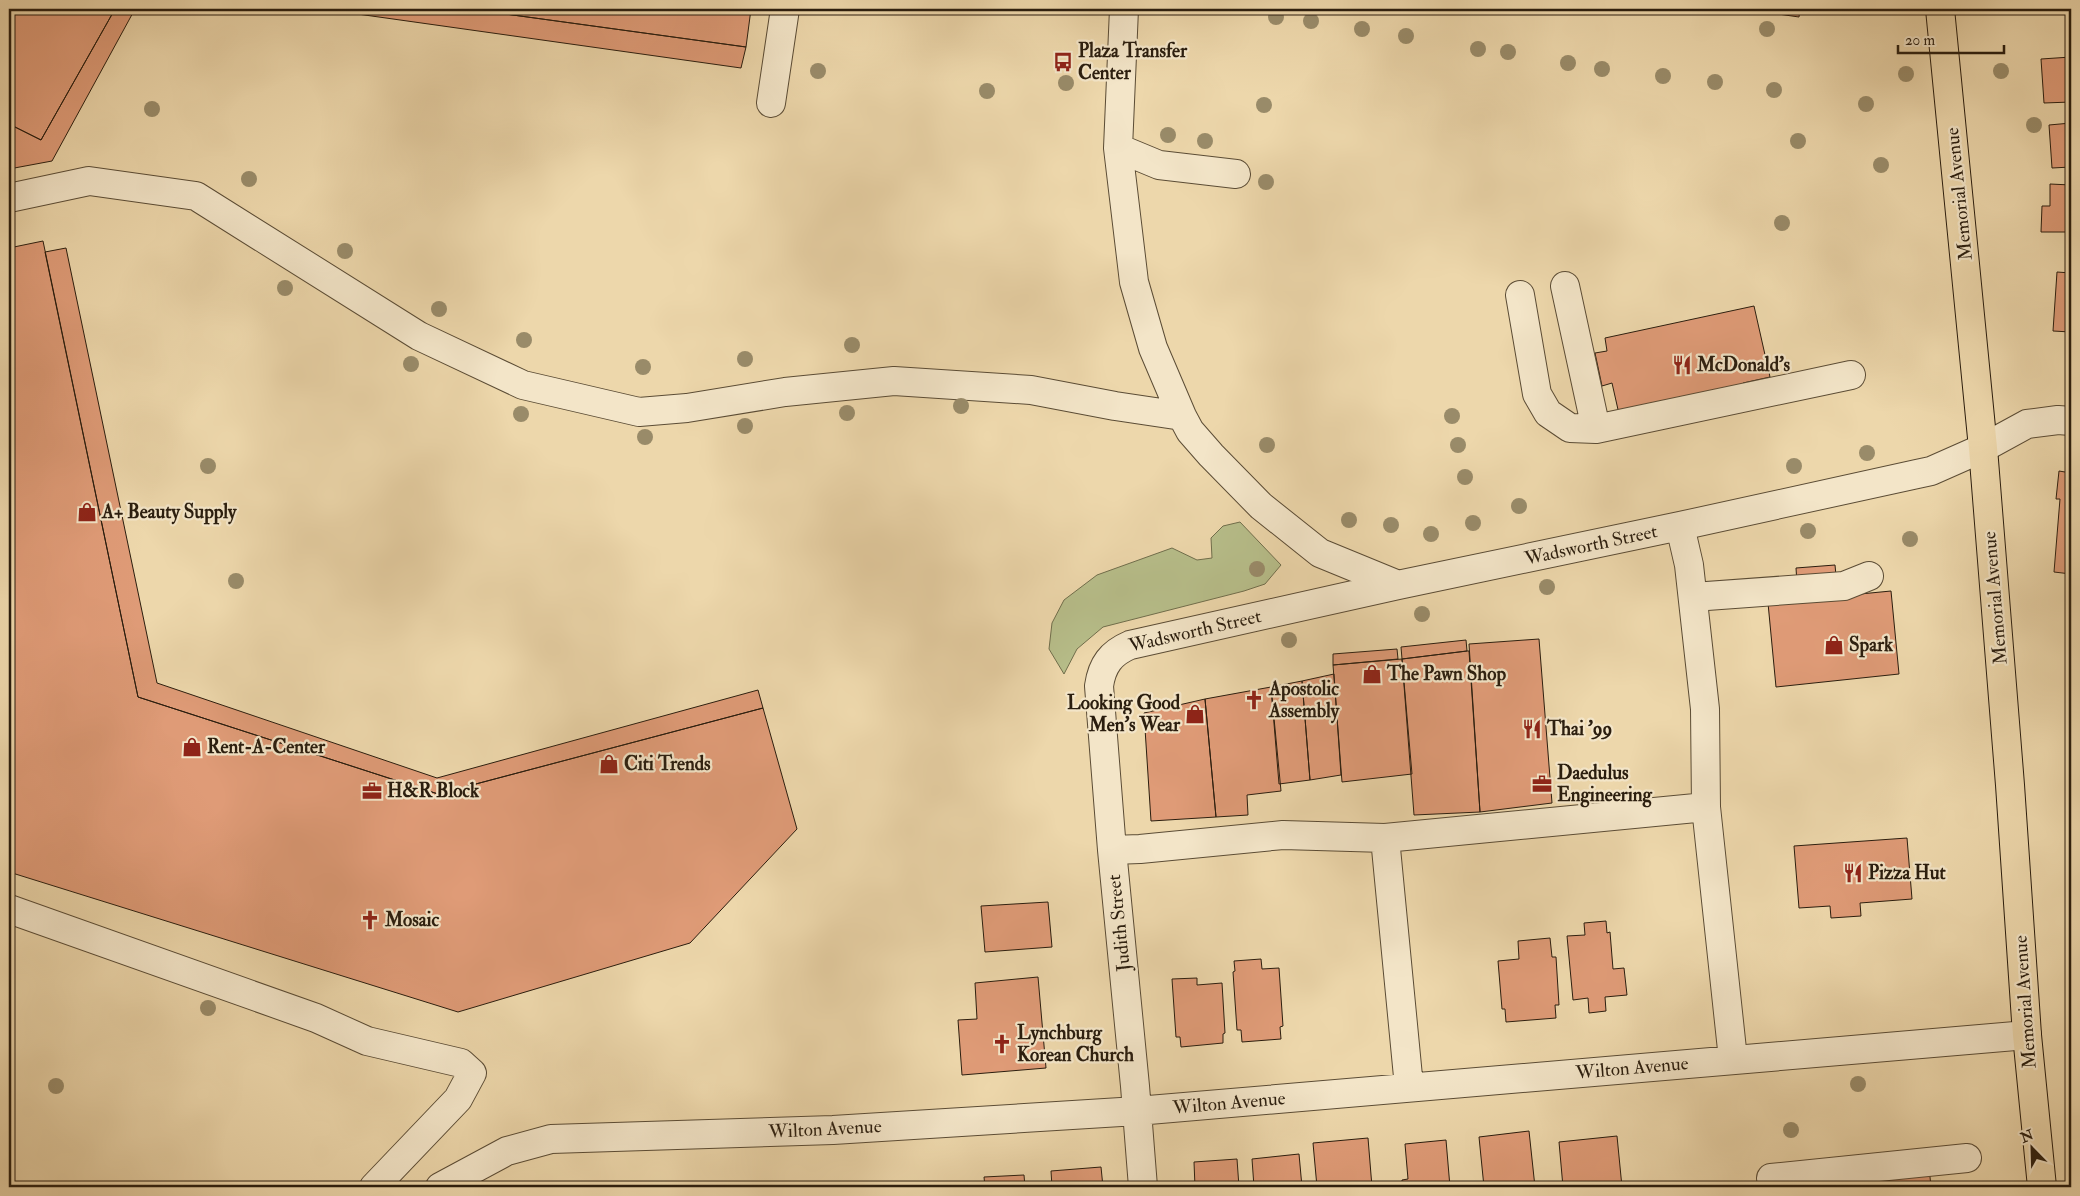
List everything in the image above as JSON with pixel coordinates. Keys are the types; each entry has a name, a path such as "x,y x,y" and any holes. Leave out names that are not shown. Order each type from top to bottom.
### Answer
{"main road":[{"name":"Memorial Avenue","path":"1940,9 1982,448 2011,803 2026,1034 2042,1187"}],"street":[{"path":"771,103 785,9"},
{"path":"1124,9 1118,148 1134,282 1153,348 1182,416 1190,431 1210,454 1261,506 1320,553 1398,585"},
{"path":"1118,148 1159,165 1236,174"},
{"path":"9,198 89,181 196,196 419,336 523,385 640,412 687,408 785,392 894,381 941,386 1031,390 1115,406 1182,416"},
{"path":"1565,286 1596,429"},
{"path":"1520,295 1537,394 1548,413 1570,428 1596,429 1852,375"},
{"name":"Wadsworth Street","path":"1107,661 1117,651 1130,645 1931,470 1982,448 2027,424 2058,420 2071,421"},
{"path":"1680,526 1689,564 1705,709 1706,807 1733,1059"},
{"path":"1693,597 1844,586 1869,576"},
{"name":"Judith Street","path":"1107,661 1101,674 1099,686 1112,850 1137,1111 1142,1187"},
{"path":"1112,850 1283,835 1385,838 1706,807"},
{"path":"1385,838 1409,1087"},
{"path":"9,909 316,1018 367,1041 461,1063 472,1073 458,1098 374,1187"},
{"name":"Wilton Avenue","path":"440,1187 507,1150 551,1139 833,1130 1137,1111 2026,1034"},
{"path":"1771,1178 1967,1158"}],"green space":[{"path":"1240,522 1281,565 1265,584 1103,627 1077,649 1064,674 1049,649 1052,623 1064,600 1097,575 1172,548 1197,560 1212,558 1211,538 1223,526"}],"building":[{"path":"9,9 115,9 41,140 9,124"},
{"path":"115,9 135,9 52,161 9,169 9,124 41,140"},
{"path":"322,9 469,9 746,47 741,68"},
{"path":"469,9 751,9 746,47"},
{"path":"1743,9 1800,9 1799,17"},
{"path":"2071,57 2071,102 2044,103 2041,59"},
{"path":"2071,123 2071,167 2052,168 2049,125"},
{"path":"2050,184 2071,185 2071,232 2041,232 2042,206 2050,206"},
{"path":"43,241 138,697 438,794 763,708 797,829 690,943 458,1012 9,872 9,248"},
{"path":"66,248 157,683 437,778 758,690 763,708 438,794 138,697 45,252"},
{"path":"2057,272 2071,273 2071,332 2053,331"},
{"name":"McDonald's","path":"1754,306 1770,377 1743,383 1746,394 1619,414 1612,383 1602,386 1595,353 1607,351 1605,338"},
{"path":"2059,471 2071,473 2071,574 2054,572 2060,499 2056,499"},
{"path":"1835,565 1838,597 1798,599 1796,568"},
{"name":"Spark","path":"1891,591 1899,674 1776,687 1768,603"},
{"path":"1539,639 1552,803 1480,812 1469,644"},
{"path":"1466,640 1467,651 1402,659 1401,647"},
{"path":"1397,649 1398,659 1333,665 1333,654"},
{"path":"1469,651 1480,812 1414,815 1402,659"},
{"path":"1402,659 1412,774 1342,782 1333,665"},
{"path":"1334,674 1341,775 1310,780 1302,681"},
{"path":"1302,681 1310,780 1279,784 1271,687"},
{"path":"1271,687 1281,791 1247,795 1248,815 1216,817 1205,699"},
{"path":"1205,699 1216,817 1151,821 1144,713"},
{"name":"Pizza Hut","path":"1907,838 1912,899 1860,903 1861,916 1831,918 1830,906 1799,908 1794,846"},
{"path":"1048,902 1052,947 985,952 981,906"},
{"path":"1606,921 1607,933 1610,932 1613,969 1624,968 1627,995 1605,997 1606,1011 1589,1013 1588,998 1573,1000 1567,936 1585,935 1584,923"},
{"path":"1550,938 1552,957 1556,957 1559,1005 1555,1005 1556,1018 1506,1022 1505,1009 1502,1009 1498,961 1519,959 1518,941"},
{"path":"1261,959 1262,969 1279,968 1283,1026 1280,1027 1281,1039 1242,1042 1241,1030 1237,1030 1234,961"},
{"name":"Lynchburg Korean Church","path":"1038,977 1046,1068 962,1075 958,1020 977,1019 975,983"},
{"path":"1197,978 1197,985 1222,983 1225,1033 1223,1034 1223,1043 1181,1047 1180,1037 1176,1037 1172,979"},
{"path":"1529,1131 1535,1187 1484,1187 1479,1137"},
{"path":"1617,1136 1622,1187 1563,1187 1559,1142"},
{"path":"1368,1138 1372,1187 1317,1187 1313,1143"},
{"path":"1446,1140 1450,1187 1402,1187 1402,1180 1408,1179 1405,1144"},
{"path":"1299,1154 1302,1187 1254,1187 1252,1159"},
{"path":"1237,1159 1239,1187 1195,1187 1194,1162"},
{"path":"1101,1167 1103,1187 1052,1187 1051,1171"},
{"path":"1929,1167 1931,1187 1834,1187 1834,1183"},
{"path":"1024,1175 1025,1187 985,1187 984,1177"}],"place":[{"name":"Plaza Transfer Center","path":"1063,62"},
{"name":"McDonald's","path":"1682,365"},
{"name":"A+ Beauty Supply","path":"87,512"},
{"name":"Spark","path":"1834,645"},
{"name":"The Pawn Shop","path":"1372,674"},
{"name":"Apostolic Assembly","path":"1254,700"},
{"name":"Looking Good Men's Wear","path":"1195,714"},
{"name":"Thai '99","path":"1532,729"},
{"name":"Rent-A-Center","path":"192,747"},
{"name":"Citi Trends","path":"609,764"},
{"name":"Daedulus Engineering","path":"1542,784"},
{"name":"H&R Block","path":"372,791"},
{"name":"Pizza Hut","path":"1853,873"},
{"name":"Mosaic","path":"370,920"},
{"name":"Lynchburg Korean Church","path":"1002,1044"}]}
